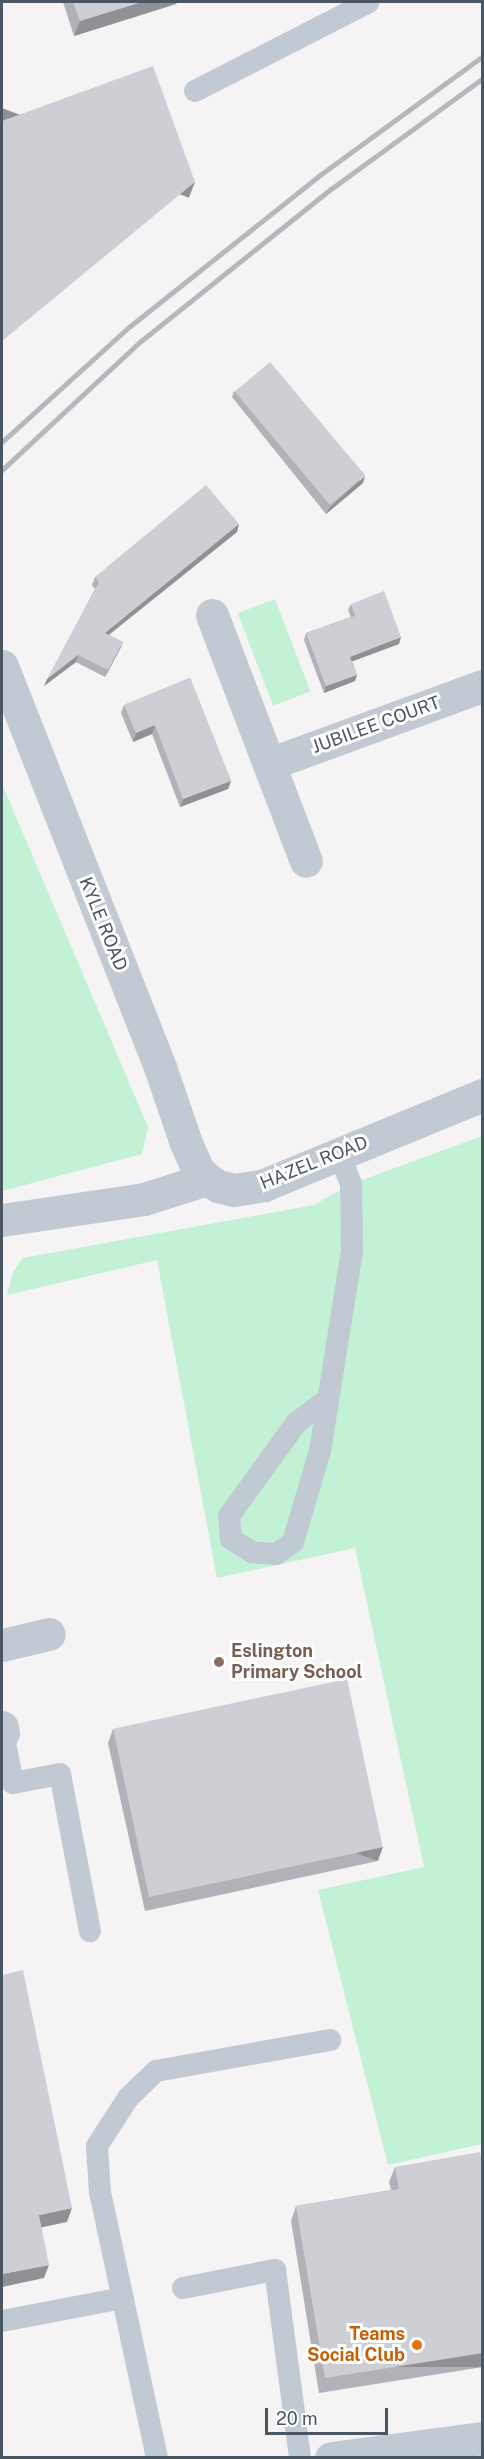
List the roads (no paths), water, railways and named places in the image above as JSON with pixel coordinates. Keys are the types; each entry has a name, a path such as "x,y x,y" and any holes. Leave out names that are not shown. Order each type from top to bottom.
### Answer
{"street":[{"path":"212,615 306,861"},
{"name":"KYLE ROAD","path":"2,666 161,1070 186,1143 198,1170 207,1179"},
{"name":"JUBILEE COURT","path":"268,764 483,686"},
{"name":"HAZEL ROAD","path":"207,1179 218,1186 234,1190 248,1189 483,1095"},
{"path":"2,1220 144,1199 207,1179"},
{"path":"2,1646 49,1635"},
{"path":"331,2457 482,2444"}],"lane":[{"path":"195,91 369,2"},
{"path":"328,1399 297,1422 229,1516 231,1539 252,1552 276,1554 293,1542 320,1451 351,1252 351,1184 339,1153"},
{"path":"2,1730 13,1783 60,1774 90,1931"},
{"path":"157,2457 100,2193 97,2146 128,2098 156,2071 330,2040"},
{"path":"183,2288 275,2270 300,2457"},
{"path":"2,2321 123,2298"}],"railway":[{"path":"2,442 129,327 320,175 482,57"},
{"path":"2,470 141,341 331,189 482,79"}],"place":[{"name":"Eslington Primary School","path":"219,1662"},
{"name":"Teams Social Club","path":"417,2345"}]}
